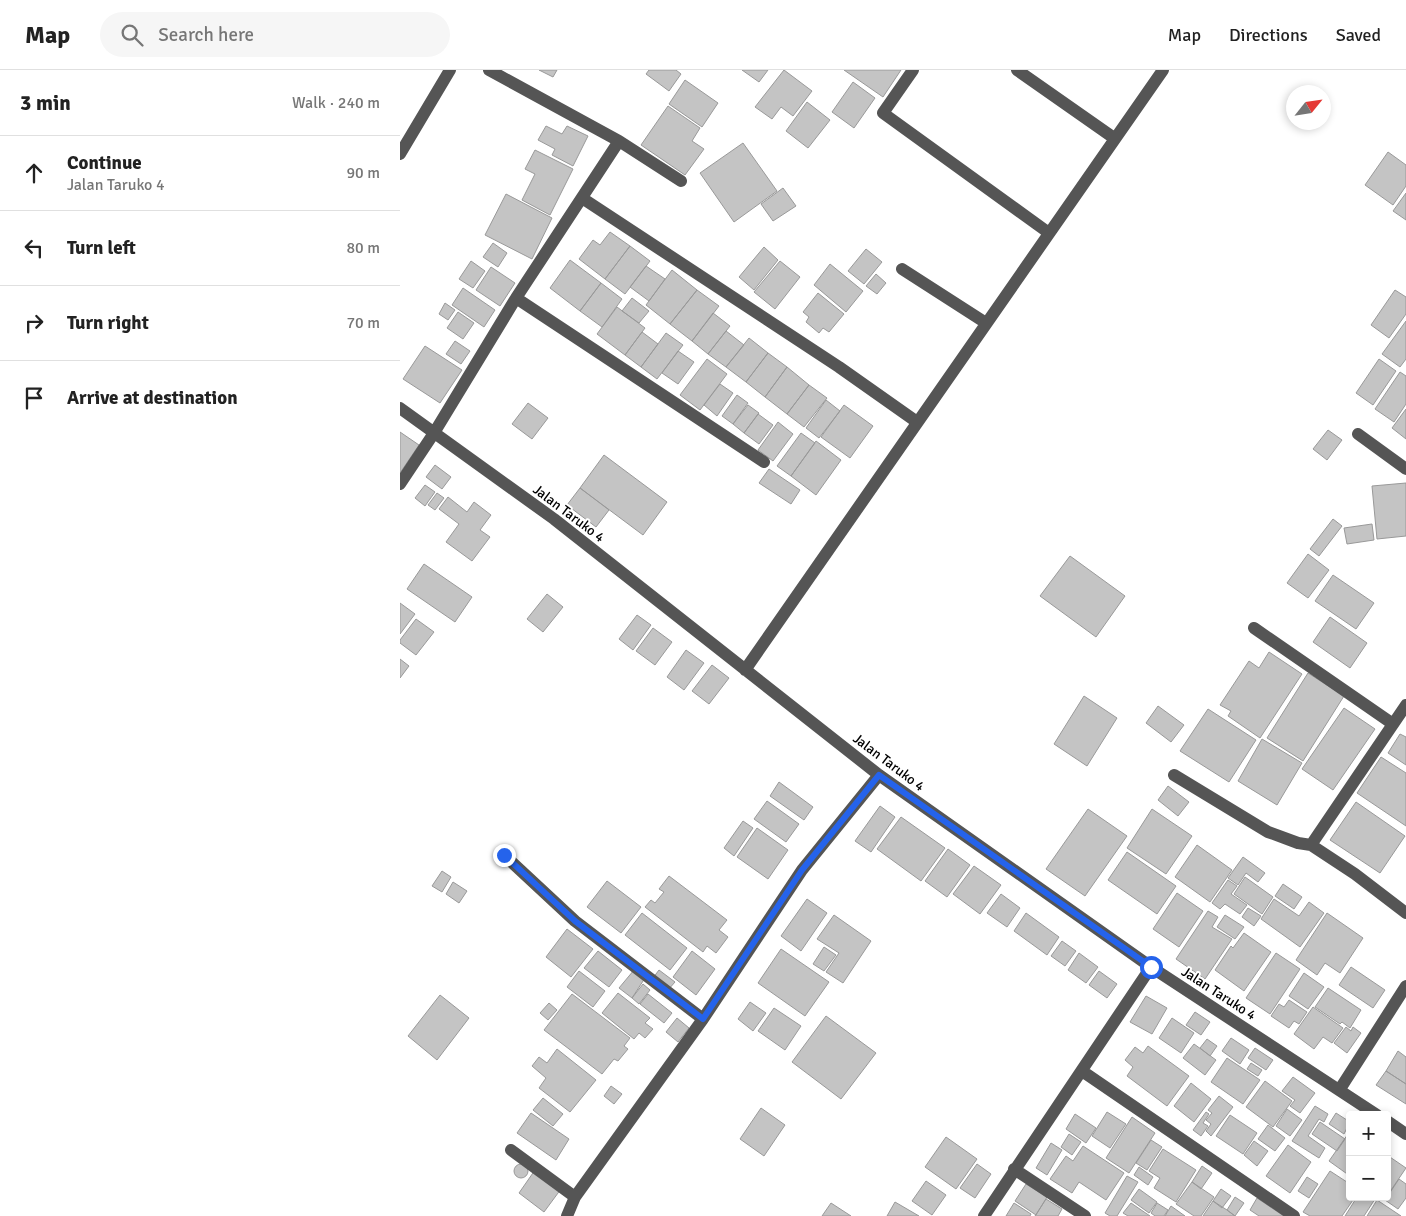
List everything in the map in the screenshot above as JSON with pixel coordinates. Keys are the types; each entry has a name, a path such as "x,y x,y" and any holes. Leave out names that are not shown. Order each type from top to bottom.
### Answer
{"street":[{"path":"400,154 450,70"},
{"path":"489,70 619,141 681,180"},
{"path":"913,70 883,113 1049,233"},
{"path":"1017,70 1114,138"},
{"path":"746,670 1163,70"},
{"path":"400,484 434,433 516,298 619,141"},
{"path":"582,198 831,362 917,422"},
{"path":"902,268 986,323"},
{"path":"516,298 764,462"},
{"name":"Jalan Taruko 4","path":"400,408 554,519 879,775 1151,967 1372,1111"},
{"path":"1358,434 1406,469"},
{"path":"1254,628 1393,724"},
{"path":"1311,845 1406,705"},
{"path":"567,1216 576,1197 703,1019 802,870 879,775"},
{"path":"1174,775 1268,832 1298,843 1311,845 1355,874 1406,913"},
{"path":"504,855 575,921 703,1019"},
{"path":"984,1216 1151,967"},
{"path":"1340,1089 1406,986"},
{"path":"1082,1071 1294,1216"},
{"path":"1391,1125 1406,1134"},
{"path":"511,1150 576,1197"},
{"path":"1014,1170 1086,1216"}],"building":[{"path":"539,70 557,70 553,77"},
{"path":"649,70 676,70 681,74 669,91 646,74"},
{"path":"742,70 768,70 759,82"},
{"path":"784,70 812,91 793,116 781,107 772,119 755,107"},
{"path":"844,70 901,70 883,97"},
{"path":"685,80 718,103 702,127 669,104"},
{"path":"853,82 875,98 854,128 832,112"},
{"path":"807,102 830,120 808,148 786,131"},
{"path":"668,106 700,128 692,141 704,149 685,175 641,145"},
{"path":"546,126 562,134 567,126 588,136 573,166 552,155 555,149 538,140"},
{"path":"743,143 777,191 734,222 700,173"},
{"path":"535,150 573,169 550,215 522,200 535,174 525,169"},
{"path":"1388,152 1406,165 1406,186 1393,205 1365,185"},
{"path":"783,188 796,206 773,221 761,204"},
{"path":"1406,193 1406,220 1393,211"},
{"path":"506,194 552,218 532,259 485,235"},
{"path":"610,232 630,246 605,279 579,259 593,240 600,245"},
{"path":"493,243 507,253 498,267 483,257"},
{"path":"630,246 650,261 625,294 605,279"},
{"path":"764,247 778,260 754,290 739,277"},
{"path":"866,249 882,262 864,284 848,271"},
{"path":"570,260 601,283 580,311 550,288"},
{"path":"471,261 485,271 473,288 459,279"},
{"path":"780,261 800,277 775,309 754,292"},
{"path":"830,264 863,291 846,312 814,285"},
{"path":"646,266 665,279 649,301 630,287"},
{"path":"491,267 515,283 500,306 476,290"},
{"path":"672,270 697,290 670,324 646,305"},
{"path":"876,274 886,283 877,294 866,286"},
{"path":"601,283 622,299 602,327 580,311"},
{"path":"463,288 495,310 484,327 452,305"},
{"path":"697,290 719,306 692,341 670,324"},
{"path":"1395,290 1406,297 1406,314 1389,338 1371,325"},
{"path":"818,293 844,314 829,332 823,328 819,333 806,322 809,317 803,312"},
{"path":"632,298 649,311 639,323 622,311"},
{"path":"445,303 455,310 448,320 439,314"},
{"path":"617,307 645,328 625,355 597,334"},
{"path":"458,312 474,323 463,339 447,328"},
{"path":"713,313 730,326 708,354 692,341"},
{"path":"1406,321 1406,359 1400,367 1382,354"},
{"path":"726,331 744,345 726,367 708,354"},
{"path":"642,332 658,344 641,367 625,355"},
{"path":"666,333 683,345 657,379 641,367"},
{"path":"749,338 768,353 746,382 726,367"},
{"path":"455,341 470,351 461,364 446,354"},
{"path":"425,346 462,370 440,403 403,379"},
{"path":"678,351 694,362 678,384 662,373"},
{"path":"768,353 787,367 765,397 746,382"},
{"path":"707,359 727,374 700,410 680,395"},
{"path":"1379,359 1396,371 1373,405 1356,393"},
{"path":"787,367 809,385 787,414 765,397"},
{"path":"1400,372 1406,376 1406,404 1394,422 1375,409"},
{"path":"720,384 733,393 717,416 704,405"},
{"path":"809,385 827,398 804,427 787,414"},
{"path":"737,395 748,403 733,424 722,416"},
{"path":"826,400 840,411 819,438 806,428"},
{"path":"528,403 548,418 532,439 512,424"},
{"path":"748,405 759,413 744,433 733,424"},
{"path":"844,405 873,426 850,458 821,437"},
{"path":"1406,409 1406,439 1392,428"},
{"path":"758,414 773,425 759,444 744,433"},
{"path":"778,422 793,434 773,461 758,450"},
{"path":"1328,430 1342,440 1327,460 1313,449"},
{"path":"400,432 419,445 400,473"},
{"path":"801,433 815,443 791,476 777,466"},
{"path":"816,441 841,460 816,495 791,476"},
{"path":"604,455 667,502 643,535 580,488"},
{"path":"435,465 451,477 442,489 426,477"},
{"path":"769,469 800,490 791,504 759,483"},
{"path":"1406,483 1406,536 1377,539 1372,486"},
{"path":"425,485 435,492 425,506 415,498"},
{"path":"580,488 609,510 596,527 567,505"},
{"path":"437,493 444,498 435,510 428,505"},
{"path":"448,497 467,512 474,502 491,515 480,530 490,537 472,561 446,542 459,524 439,509"},
{"path":"1333,519 1342,526 1319,556 1310,549"},
{"path":"1372,524 1374,540 1347,544 1344,528"},
{"path":"1308,554 1329,570 1308,598 1287,583"},
{"path":"1070,556 1125,596 1096,637 1040,596"},
{"path":"424,564 472,597 455,622 407,589"},
{"path":"1333,575 1374,603 1356,629 1315,601"},
{"path":"547,594 563,607 543,632 527,619"},
{"path":"400,603 415,614 400,634"},
{"path":"637,615 651,625 633,650 619,639"},
{"path":"1330,617 1367,643 1350,668 1313,642"},
{"path":"416,619 434,632 416,655 400,643 400,640"},
{"path":"653,628 672,642 655,665 636,651"},
{"path":"686,650 704,663 684,690 667,677"},
{"path":"1269,652 1302,674 1260,738 1228,716 1231,711 1220,705 1249,661 1259,668"},
{"path":"400,659 409,666 400,678"},
{"path":"712,665 729,678 709,704 692,691"},
{"path":"1308,673 1344,696 1303,761 1267,738"},
{"path":"1084,696 1117,718 1087,766 1054,744"},
{"path":"1158,706 1184,725 1171,742 1146,723"},
{"path":"1344,708 1375,729 1333,790 1302,769"},
{"path":"1208,709 1256,740 1229,782 1180,751"},
{"path":"1400,734 1406,737 1406,765 1388,753"},
{"path":"1262,739 1302,763 1277,805 1238,781"},
{"path":"1381,757 1406,773 1406,826 1357,793"},
{"path":"779,782 813,807 804,820 770,796"},
{"path":"1168,786 1189,802 1178,816 1158,800"},
{"path":"767,801 799,824 786,842 754,819"},
{"path":"1356,802 1405,836 1380,873 1330,840"},
{"path":"880,806 895,817 871,852 855,841"},
{"path":"1088,809 1127,836 1085,896 1046,869"},
{"path":"1152,809 1192,836 1166,874 1127,848"},
{"path":"901,817 945,848 921,881 877,849"},
{"path":"743,821 753,828 734,856 724,848"},
{"path":"757,828 788,850 768,879 737,857"},
{"path":"1197,845 1232,870 1210,902 1175,877"},
{"path":"948,849 970,865 947,897 925,881"},
{"path":"1127,852 1176,886 1157,914 1108,880"},
{"path":"1243,857 1265,873 1258,882 1246,873 1238,885 1228,878"},
{"path":"974,866 1001,885 980,914 953,894"},
{"path":"442,871 451,877 442,892 432,886"},
{"path":"669,876 727,920 719,930 728,937 716,953 707,946 703,952 645,907 651,900 655,903 664,892 659,889"},
{"path":"1245,877 1273,897 1262,914 1234,894"},
{"path":"1228,880 1237,886 1231,894 1247,905 1240,914 1225,904 1220,909 1212,903"},
{"path":"607,881 641,907 621,933 587,907"},
{"path":"453,882 467,891 459,903 446,894"},
{"path":"1283,884 1302,897 1294,909 1275,896"},
{"path":"1177,893 1203,911 1179,947 1153,929"},
{"path":"1001,894 1020,908 1007,927 987,913"},
{"path":"807,899 827,913 801,951 781,936"},
{"path":"1274,899 1299,916 1309,902 1324,913 1300,947 1261,919"},
{"path":"1248,908 1261,916 1254,926 1242,917"},
{"path":"1208,911 1218,917 1212,927 1232,939 1205,979 1176,959"},
{"path":"642,913 687,948 670,970 625,935"},
{"path":"1026,913 1059,937 1047,955 1014,931"},
{"path":"1327,913 1363,938 1340,973 1325,963 1317,975 1296,960"},
{"path":"834,915 871,941 843,983 826,972 839,953 817,939"},
{"path":"1225,915 1244,927 1235,939 1217,927"},
{"path":"567,929 593,949 571,977 546,957"},
{"path":"1244,933 1271,952 1244,991 1215,970 1231,946 1233,948"},
{"path":"1062,941 1076,951 1065,966 1051,956"},
{"path":"824,947 836,955 824,971 813,964"},
{"path":"781,949 829,982 805,1016 758,983"},
{"path":"598,951 622,970 609,987 584,968"},
{"path":"692,951 715,969 696,995 673,977"},
{"path":"1079,953 1098,967 1086,983 1068,970"},
{"path":"1276,953 1300,969 1270,1014 1246,998"},
{"path":"1351,967 1385,990 1373,1008 1339,985"},
{"path":"634,970 645,978 632,998 619,988"},
{"path":"659,970 675,982 668,990 653,978"},
{"path":"579,971 605,991 593,1007 567,987"},
{"path":"1099,971 1117,984 1107,998 1089,985"},
{"path":"1304,973 1324,987 1308,1009 1289,996"},
{"path":"643,984 650,990 639,1004 632,998"},
{"path":"1328,988 1361,1010 1350,1028 1342,1022 1340,1024 1315,1007"},
{"path":"618,993 650,1018 645,1023 653,1029 645,1038 639,1033 634,1039 602,1013"},
{"path":"572,994 630,1038 624,1046 628,1049 618,1061 614,1059 602,1074 544,1030"},
{"path":"648,994 672,1013 664,1023 640,1004"},
{"path":"440,995 469,1018 437,1060 408,1036"},
{"path":"1146,996 1167,1008 1152,1034 1130,1022"},
{"path":"1289,1000 1307,1012 1299,1024 1294,1021 1289,1028 1271,1016 1279,1004 1284,1007"},
{"path":"750,1002 766,1013 753,1031 738,1019"},
{"path":"549,1003 557,1010 548,1020 540,1013"},
{"path":"1313,1007 1343,1028 1332,1043 1323,1037 1314,1049 1294,1034"},
{"path":"774,1008 801,1026 785,1050 758,1031"},
{"path":"1195,1012 1210,1022 1201,1035 1186,1025"},
{"path":"826,1016 876,1053 841,1099 792,1062"},
{"path":"677,1018 689,1028 678,1042 666,1032"},
{"path":"1172,1018 1194,1033 1181,1053 1159,1038"},
{"path":"1346,1027 1351,1031 1353,1027 1361,1033 1347,1053 1334,1043"},
{"path":"1231,1038 1249,1050 1240,1064 1222,1051"},
{"path":"1207,1039 1217,1046 1210,1056 1200,1048"},
{"path":"1194,1044 1216,1060 1205,1075 1183,1058"},
{"path":"1148,1046 1189,1076 1167,1106 1127,1076 1133,1067 1125,1060 1135,1047 1143,1053"},
{"path":"1255,1048 1273,1060 1266,1070 1248,1058"},
{"path":"557,1049 596,1080 570,1112 539,1088 546,1078 532,1066 539,1057 547,1063"},
{"path":"1398,1051 1406,1057 1406,1084 1386,1071"},
{"path":"1227,1058 1260,1080 1243,1104 1211,1082"},
{"path":"1251,1063 1262,1070 1258,1076 1247,1069"},
{"path":"1386,1071 1406,1084 1406,1104 1376,1085"},
{"path":"1293,1077 1315,1093 1300,1113 1290,1106 1295,1100 1282,1091"},
{"path":"1265,1081 1292,1101 1273,1127 1246,1107"},
{"path":"1191,1083 1211,1099 1194,1122 1174,1106"},
{"path":"611,1086 622,1094 614,1104 604,1096"},
{"path":"1219,1096 1233,1107 1211,1136 1206,1131 1211,1124 1206,1120 1212,1113 1208,1110"},
{"path":"543,1098 563,1114 553,1126 533,1110"},
{"path":"1315,1106 1328,1114 1324,1122 1319,1119 1308,1136 1325,1148 1319,1158 1292,1141"},
{"path":"761,1108 785,1125 764,1156 740,1139"},
{"path":"1287,1109 1302,1120 1290,1136 1276,1126"},
{"path":"1107,1112 1126,1124 1110,1148 1092,1136"},
{"path":"1206,1112 1209,1114 1203,1123 1208,1126 1201,1136 1193,1130"},
{"path":"531,1113 569,1139 556,1160 517,1133"},
{"path":"1336,1113 1346,1119 1344,1134 1329,1124"},
{"path":"1075,1114 1096,1128 1086,1143 1066,1129"},
{"path":"1230,1115 1257,1133 1243,1154 1216,1136"},
{"path":"1132,1117 1155,1133 1129,1173 1106,1158"},
{"path":"1320,1122 1345,1139 1337,1151 1312,1134"},
{"path":"1268,1125 1285,1138 1275,1151 1258,1139"},
{"path":"1069,1134 1081,1142 1072,1155 1061,1147"},
{"path":"946,1137 977,1159 956,1189 925,1167"},
{"path":"1346,1137 1346,1173 1329,1161"},
{"path":"1151,1140 1162,1147 1147,1170 1136,1163"},
{"path":"1254,1141 1268,1151 1257,1166 1244,1155"},
{"path":"1051,1143 1062,1150 1047,1175 1036,1168"},
{"path":"1288,1145 1311,1162 1290,1193 1266,1176"},
{"path":"1083,1146 1124,1173 1106,1200 1079,1182 1072,1193 1050,1179 1066,1156 1073,1161"},
{"path":"1163,1149 1196,1170 1176,1202 1154,1188 1160,1178 1149,1171"},
{"path":"1391,1158 1406,1168 1391,1190"},
{"path":"521,1164 526,1166 528,1171 526,1176 521,1178 516,1176 514,1171 516,1166"},
{"path":"977,1164 991,1174 975,1198 960,1188"},
{"path":"1202,1166 1212,1173 1201,1189 1192,1182"},
{"path":"1139,1167 1153,1177 1148,1185 1134,1175"},
{"path":"535,1170 561,1189 544,1212 519,1193"},
{"path":"1330,1171 1346,1181 1346,1201 1352,1201 1342,1216 1310,1216 1303,1212"},
{"path":"1127,1176 1138,1182 1117,1216 1110,1216 1105,1213"},
{"path":"1307,1177 1318,1184 1309,1198 1298,1191"},
{"path":"1399,1179 1406,1184 1406,1198 1398,1209 1386,1201 1391,1201 1391,1191"},
{"path":"926,1181 946,1195 932,1215 912,1201"},
{"path":"1192,1182 1214,1197 1201,1216 1194,1216 1176,1204"},
{"path":"1026,1184 1047,1197 1036,1215 1015,1201"},
{"path":"1139,1189 1157,1202 1149,1213 1131,1200"},
{"path":"1221,1189 1231,1196 1222,1208 1213,1201"},
{"path":"1235,1197 1244,1203 1235,1216 1227,1210"},
{"path":"1257,1198 1284,1216 1259,1216 1250,1210"},
{"path":"1046,1199 1062,1209 1058,1216 1035,1216"},
{"path":"1213,1201 1227,1210 1235,1216 1203,1216"},
{"path":"1354,1201 1374,1201 1364,1216 1345,1216"},
{"path":"1376,1201 1378,1201 1401,1216 1367,1216"},
{"path":"895,1202 919,1216 887,1216"},
{"path":"831,1203 851,1216 822,1216"},
{"path":"1014,1203 1031,1214 1030,1216 1006,1216"},
{"path":"1131,1203 1150,1216 1128,1216 1123,1213"},
{"path":"1157,1203 1168,1210 1164,1216 1155,1216 1151,1213"},
{"path":"1171,1206 1185,1216 1165,1216"}],"route":[{"path":"504,855 575,921 703,1019 802,870 879,775 1151,967"}]}
